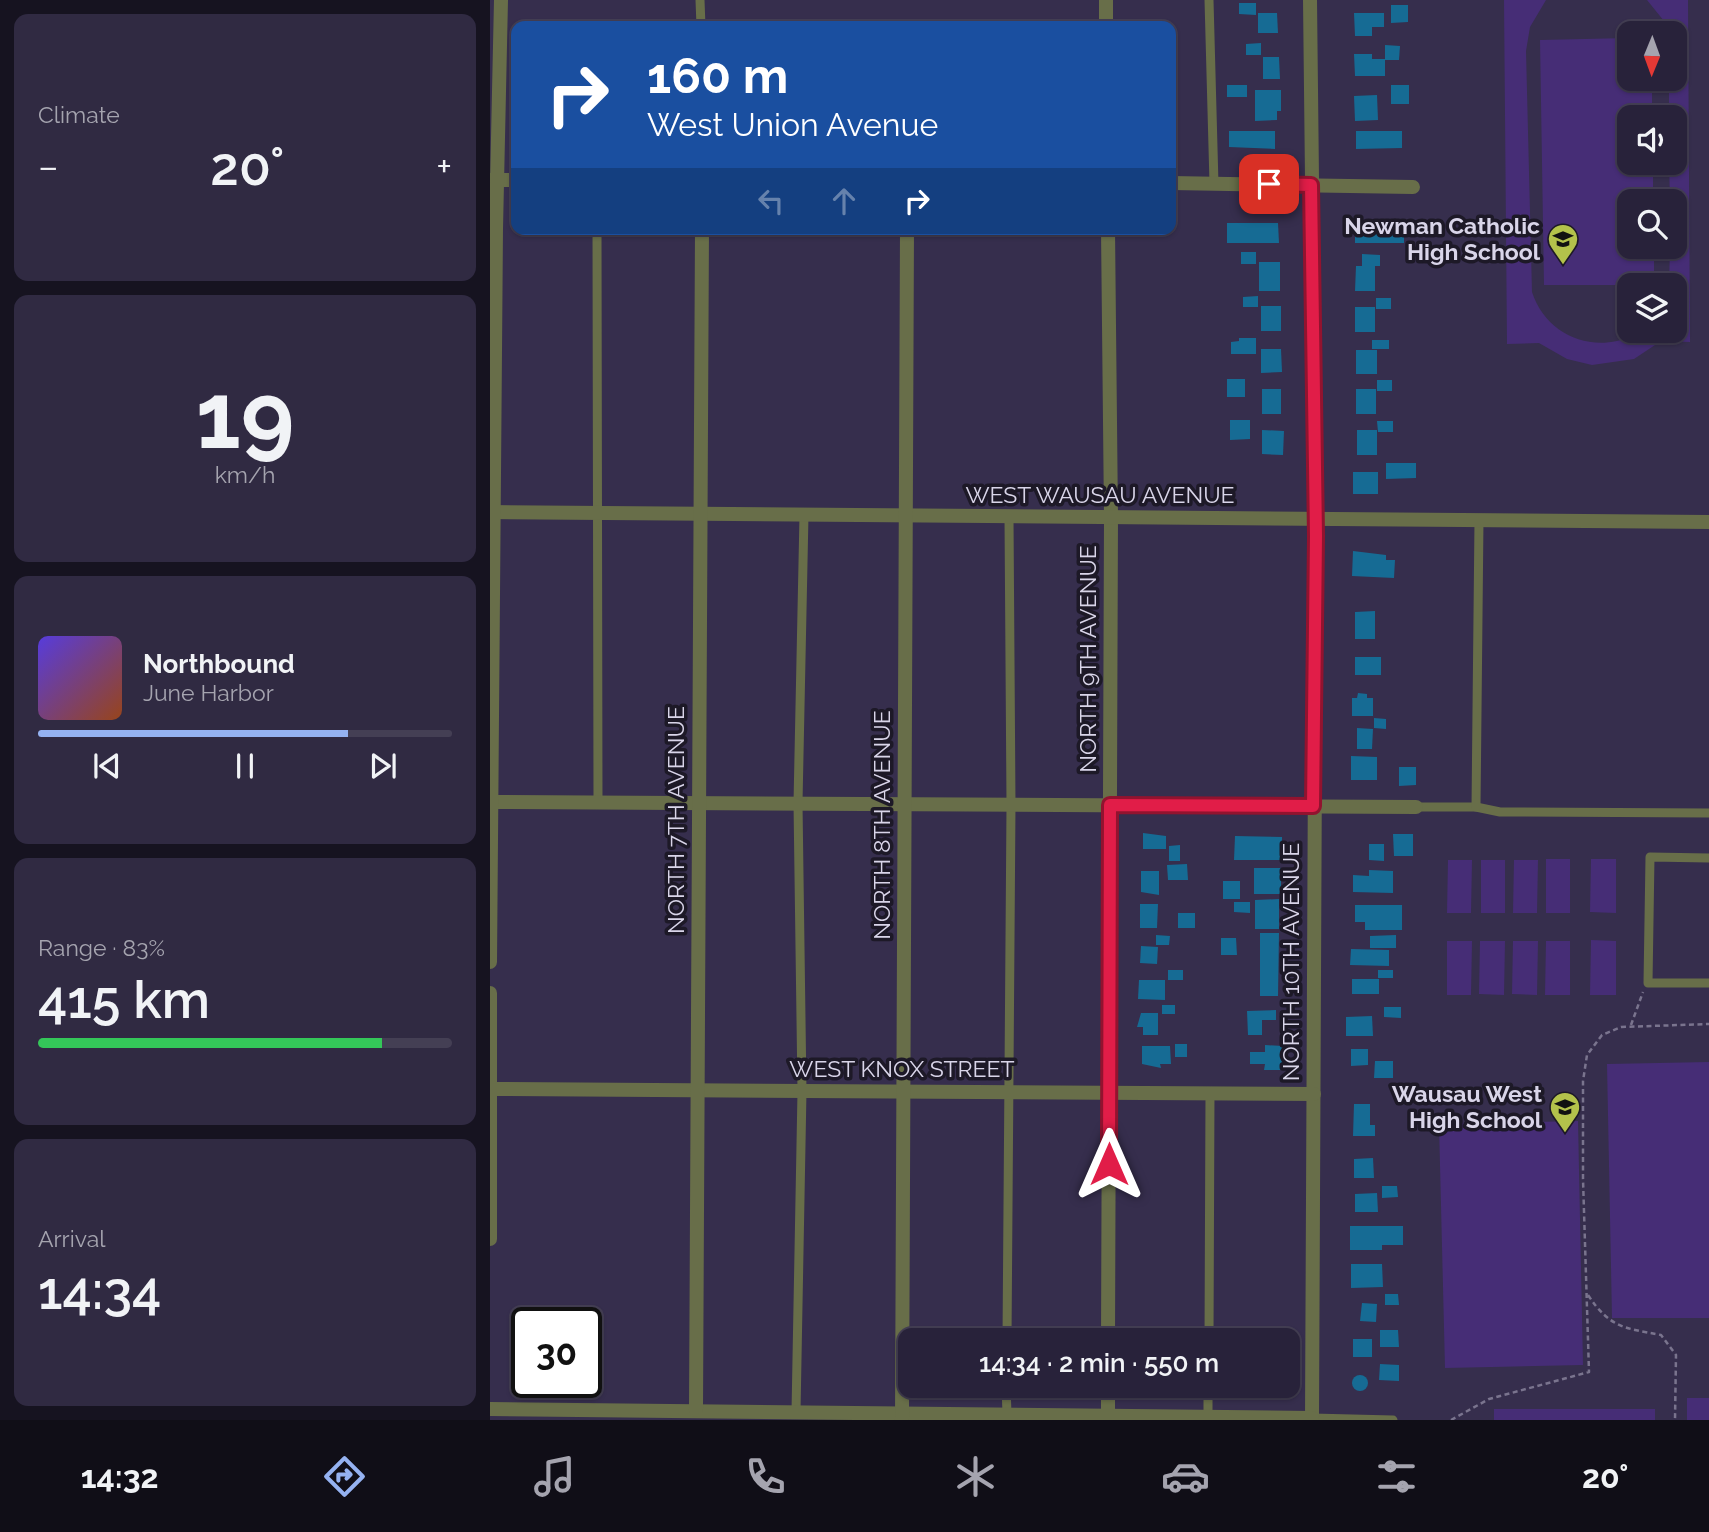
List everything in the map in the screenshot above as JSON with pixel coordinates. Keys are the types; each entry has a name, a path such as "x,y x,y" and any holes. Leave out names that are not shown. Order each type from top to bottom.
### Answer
{"street":[{"path":"490,962 493,180 501,0"},
{"path":"1106,0 1106,21"},
{"name":"NORTH 10TH AVENUE","path":"1310,0 1315,519 1312,1419"},
{"path":"493,180 511,180"},
{"path":"1176,183 1413,187"},
{"name":"NORTH 7TH AVENUE","path":"696,1410 702,235"},
{"name":"NORTH 8TH AVENUE","path":"902,1417 907,235"},
{"name":"NORTH 9TH AVENUE","path":"1108,235 1111,517 1108,1328"},
{"name":"WEST WAUSAU AVENUE","path":"492,512 1709,522"},
{"path":"491,802 1416,807"},
{"path":"490,993 490,1239"},
{"name":"WEST KNOX STREET","path":"491,1089 1314,1094"},
{"path":"1108,1398 1108,1418"},
{"path":"490,1409 696,1410 902,1417 1006,1414 1108,1418 1312,1419"}],"lane":[{"path":"700,0 701,21"},
{"path":"1209,0 1213,184"},
{"path":"597,235 598,802"},
{"path":"796,1412 802,1091 798,803 804,515"},
{"path":"1007,1328 1011,805 1009,517"},
{"path":"1476,807 1479,520"},
{"path":"1416,807 1476,807 1500,812 1709,813"},
{"path":"1709,858 1650,857 1648,983 1709,984"},
{"path":"1209,1328 1210,1093"},
{"path":"1006,1398 1006,1414"},
{"path":"1208,1417 1209,1398"},
{"path":"1312,1419 1393,1420"}],"path":[{"path":"1631,1026 1648,983"},
{"path":"1451,1420 1489,1399 1589,1372 1583,1179 1585,1060 1593,1044 1602,1035 1631,1026 1709,1024"},
{"path":"1587,1294 1602,1317 1620,1327 1661,1335 1676,1355 1675,1420"}],"shaded area":[{"path":"1504,0 1546,0 1530,27 1526,51 1532,292 1545,316 1554,326 1577,339 1603,343 1617,341 1617,343 1658,343 1634,359 1592,365 1567,359 1539,343 1507,344"},
{"path":"1647,0 1688,0 1690,342 1687,342 1687,273 1669,273 1670,259 1687,259 1687,189 1670,189 1669,175 1687,175 1687,105 1669,105 1669,91 1687,91 1687,21 1664,21"},
{"path":"1617,38 1617,91 1652,91 1652,105 1617,105 1617,175 1653,175 1653,189 1617,189 1617,259 1654,259 1654,273 1617,273 1617,285 1544,285 1540,40"},
{"path":"1546,859 1570,859 1570,913 1546,913"},
{"path":"1591,859 1616,859 1616,913 1590,912"},
{"path":"1448,860 1472,860 1471,913 1447,913"},
{"path":"1481,860 1505,860 1505,913 1481,913"},
{"path":"1514,860 1538,860 1537,913 1513,913"},
{"path":"1591,940 1616,941 1616,995 1590,995"},
{"path":"1447,941 1472,941 1471,995 1447,995"},
{"path":"1480,941 1505,941 1504,995 1479,994"},
{"path":"1513,941 1538,941 1537,995 1512,994"},
{"path":"1546,941 1570,941 1570,995 1545,995"},
{"path":"1709,1062 1709,1318 1612,1318 1607,1064"},
{"path":"1578,1121 1583,1365 1445,1368 1439,1124"},
{"path":"1687,1398 1709,1398 1709,1420 1687,1420"},
{"path":"1494,1409 1655,1409 1655,1420 1494,1420"}],"building":[{"path":"1239,3 1256,3 1256,15 1239,14"},
{"path":"1391,5 1408,5 1408,22 1391,23"},
{"path":"1258,13 1277,13 1278,33 1258,33"},
{"path":"1354,13 1384,13 1384,27 1372,27 1372,36 1355,36"},
{"path":"1261,43 1261,55 1246,55 1246,44"},
{"path":"1385,45 1400,46 1399,60 1385,60"},
{"path":"1354,54 1372,54 1372,59 1385,59 1385,76 1355,76"},
{"path":"1263,57 1279,57 1280,79 1263,79"},
{"path":"1227,85 1247,85 1247,97 1227,97"},
{"path":"1391,85 1409,85 1409,104 1391,104"},
{"path":"1255,90 1281,90 1281,111 1277,111 1277,120 1255,121"},
{"path":"1377,95 1378,120 1355,121 1354,96"},
{"path":"1229,131 1275,131 1275,149 1229,147"},
{"path":"1356,131 1402,131 1402,148 1356,149"},
{"path":"1227,223 1278,223 1279,243 1227,243"},
{"path":"1355,223 1404,223 1404,243 1355,243"},
{"path":"1241,252 1256,252 1256,264 1241,264"},
{"path":"1362,254 1380,255 1380,266 1375,266 1375,291 1355,291 1356,266 1362,266"},
{"path":"1259,262 1280,262 1280,291 1259,291"},
{"path":"1258,296 1258,307 1243,307 1243,297"},
{"path":"1376,298 1391,298 1391,309 1376,309"},
{"path":"1261,306 1281,306 1281,331 1261,331"},
{"path":"1355,307 1375,307 1375,332 1355,332"},
{"path":"1239,338 1256,338 1256,354 1231,354 1231,342 1239,341"},
{"path":"1372,340 1389,340 1389,349 1372,349"},
{"path":"1261,349 1281,349 1282,372 1261,373"},
{"path":"1356,350 1377,350 1377,374 1356,374"},
{"path":"1227,379 1245,379 1245,397 1227,397"},
{"path":"1377,380 1392,380 1392,391 1377,391"},
{"path":"1262,389 1281,389 1281,414 1262,414"},
{"path":"1356,389 1376,389 1376,414 1356,414"},
{"path":"1230,420 1250,420 1250,439 1230,440"},
{"path":"1377,421 1393,421 1393,432 1378,432"},
{"path":"1262,430 1284,431 1283,455 1262,454"},
{"path":"1357,430 1377,430 1377,455 1357,455"},
{"path":"1386,463 1416,463 1416,478 1386,479"},
{"path":"1353,472 1378,472 1378,494 1353,494"},
{"path":"1353,551 1386,555 1386,560 1395,560 1394,578 1352,576"},
{"path":"1375,611 1375,639 1355,639 1355,612"},
{"path":"1355,657 1381,657 1381,675 1355,675"},
{"path":"1358,693 1373,698 1373,716 1352,716 1352,698 1357,698"},
{"path":"1374,718 1386,719 1386,729 1374,728"},
{"path":"1357,728 1373,729 1372,749 1357,749"},
{"path":"1351,756 1377,757 1377,780 1351,780"},
{"path":"1399,767 1416,767 1416,785 1399,786"},
{"path":"1143,833 1166,836 1166,849 1143,849"},
{"path":"1393,834 1413,834 1413,856 1394,856"},
{"path":"1235,836 1282,837 1282,860 1234,860"},
{"path":"1369,844 1384,844 1384,861 1369,860"},
{"path":"1180,845 1180,861 1169,861 1169,846"},
{"path":"1187,864 1188,880 1168,880 1167,865"},
{"path":"1254,868 1281,868 1281,894 1254,894"},
{"path":"1369,870 1393,871 1393,893 1353,892 1353,875 1369,876"},
{"path":"1141,871 1159,871 1159,895 1141,892"},
{"path":"1223,881 1240,881 1240,899 1223,899"},
{"path":"1279,899 1279,929 1255,929 1255,900"},
{"path":"1234,902 1250,902 1250,913 1234,912"},
{"path":"1140,904 1158,904 1157,928 1140,928"},
{"path":"1355,905 1402,905 1402,930 1365,930 1365,922 1355,922"},
{"path":"1178,913 1195,913 1195,928 1178,928"},
{"path":"1260,933 1279,933 1278,996 1260,996"},
{"path":"1156,935 1170,936 1169,945 1156,945"},
{"path":"1396,935 1396,948 1370,948 1370,936"},
{"path":"1221,938 1236,938 1237,955 1221,955"},
{"path":"1141,946 1158,947 1157,964 1140,963"},
{"path":"1351,949 1389,950 1389,966 1350,965"},
{"path":"1168,970 1183,970 1183,980 1168,980"},
{"path":"1378,970 1393,970 1393,978 1378,978"},
{"path":"1352,979 1379,979 1379,994 1352,994"},
{"path":"1139,980 1165,980 1165,1000 1138,999"},
{"path":"1162,1005 1175,1005 1175,1014 1162,1014"},
{"path":"1384,1007 1401,1007 1401,1018 1384,1017"},
{"path":"1276,1010 1276,1020 1262,1020 1262,1035 1248,1035 1247,1011"},
{"path":"1141,1013 1158,1013 1158,1035 1143,1035 1143,1027 1137,1027"},
{"path":"1372,1016 1373,1036 1346,1036 1346,1017"},
{"path":"1175,1044 1187,1044 1187,1057 1175,1057"},
{"path":"1265,1045 1283,1046 1283,1070 1264,1070 1265,1064 1250,1064 1250,1052 1265,1052"},
{"path":"1142,1046 1170,1046 1171,1064 1160,1064 1161,1068 1142,1064"},
{"path":"1351,1049 1368,1049 1368,1065 1351,1066"},
{"path":"1375,1061 1393,1061 1393,1078 1374,1078"},
{"path":"1354,1104 1370,1104 1370,1125 1375,1125 1375,1136 1353,1136"},
{"path":"1373,1158 1374,1178 1354,1178 1354,1159"},
{"path":"1382,1186 1397,1186 1398,1197 1382,1198"},
{"path":"1377,1193 1378,1212 1355,1212 1355,1194"},
{"path":"1350,1226 1403,1226 1403,1245 1382,1245 1382,1250 1350,1250"},
{"path":"1351,1264 1382,1264 1383,1287 1351,1288"},
{"path":"1385,1294 1398,1294 1399,1305 1385,1305"},
{"path":"1362,1303 1377,1304 1376,1322 1360,1321"},
{"path":"1380,1330 1398,1330 1399,1347 1380,1347"},
{"path":"1353,1339 1372,1339 1372,1357 1353,1357"},
{"path":"1380,1364 1399,1365 1399,1381 1379,1380"},
{"path":"1360,1375 1366,1377 1366,1389 1360,1391 1354,1389 1352,1383 1354,1377"}],"place":[{"name":"Newman Catholic High School","path":"1563,266"},
{"name":"Wausau West High School","path":"1565,1134"}],"route":[{"path":"1109,1164 1110,805 1313,806 1316,536 1311,185 1269,184"}]}
